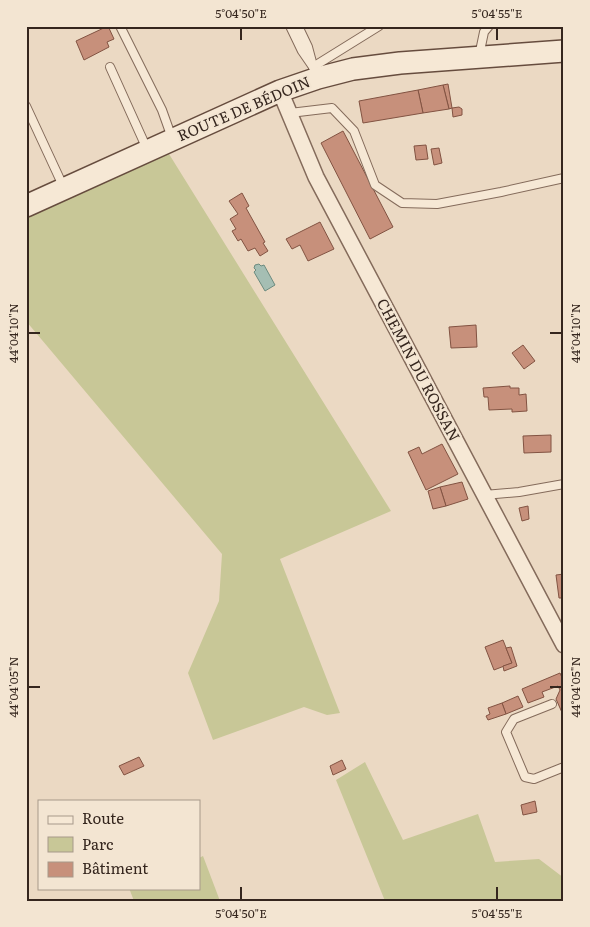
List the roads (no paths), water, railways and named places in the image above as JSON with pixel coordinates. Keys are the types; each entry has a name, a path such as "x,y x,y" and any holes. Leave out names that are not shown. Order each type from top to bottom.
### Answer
{"main road":[{"name":"ROUTE DE BÉDOIN","path":"26,206 280,91 316,72 400,63 564,51"}],"street":[{"name":"CHEMIN DU ROSSAN","path":"280,91 316,177 564,645"}],"lane":[{"path":"120,26 162,110 173,138"},
{"path":"290,26 302,51 316,72"},
{"path":"298,26 308,47 316,72"},
{"path":"479,58 484,32 489,26"},
{"path":"316,72 374,28"},
{"path":"110,66 147,150"},
{"path":"26,106 64,188"},
{"path":"290,113 332,108 354,131 375,185 402,202 437,204 564,178"},
{"path":"484,495 519,492 564,484"},
{"path":"552,704 514,719 506,732 525,777 534,779 564,767"}]}
